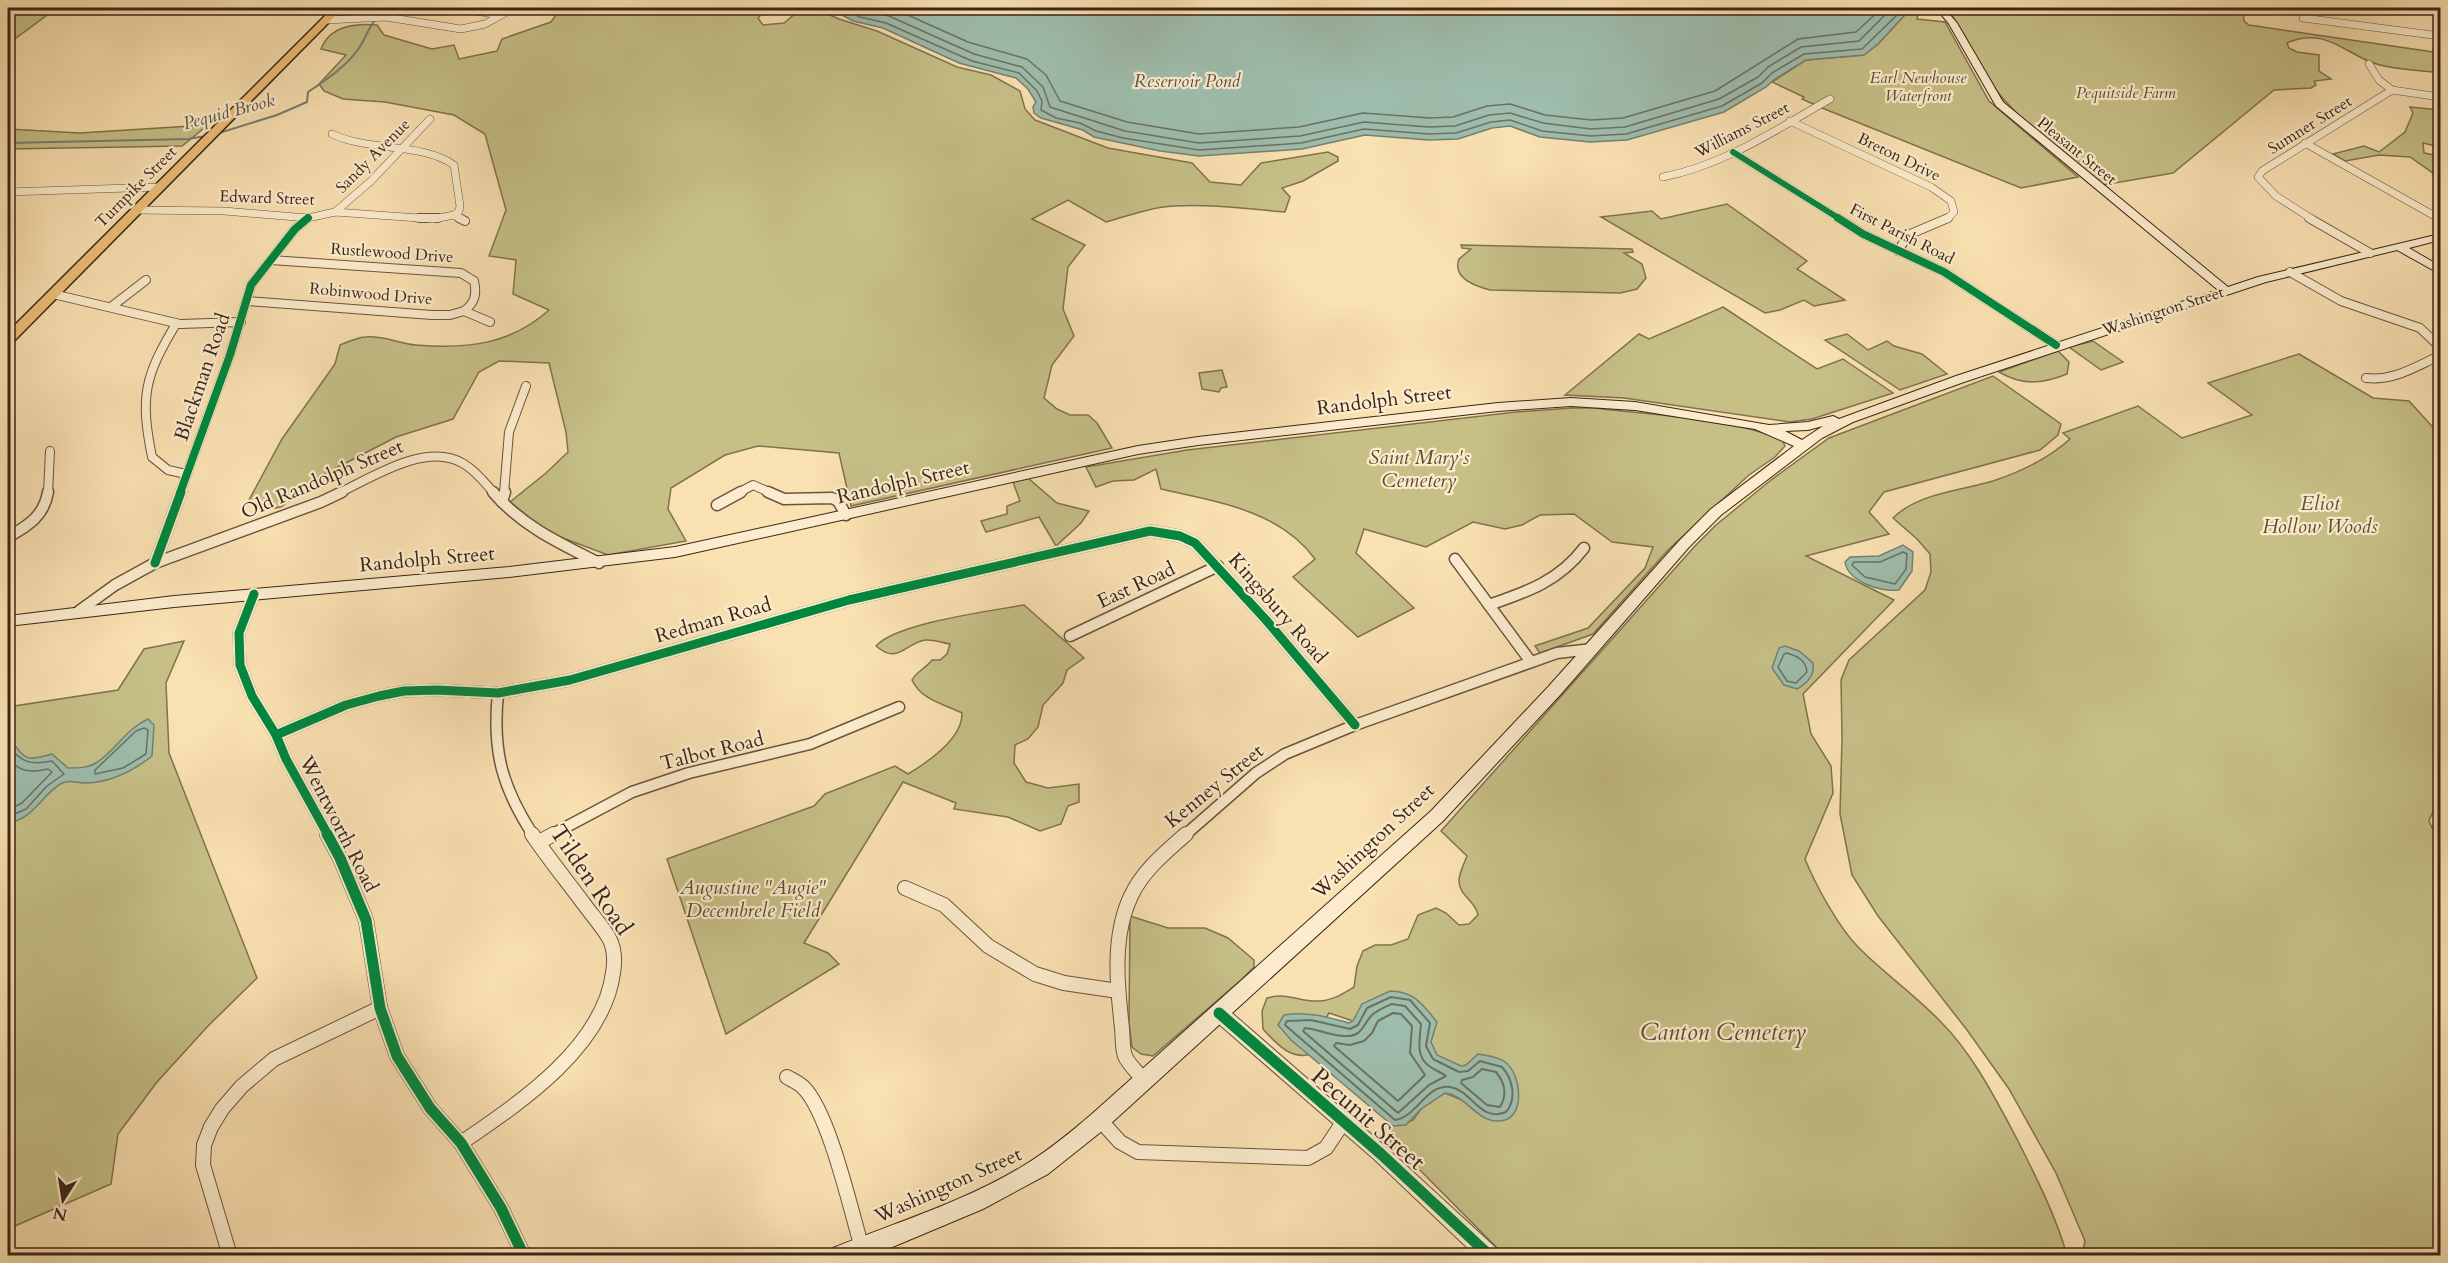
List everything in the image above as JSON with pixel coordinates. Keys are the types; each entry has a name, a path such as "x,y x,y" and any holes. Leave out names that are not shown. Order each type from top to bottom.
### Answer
{"main road":[{"name":"Turnpike Street","path":"8,339 338,8"},
{"name":"Pleasant Street","path":"1940,8 1953,23 2000,104 2213,283 2226,291"},
{"name":"Washington Street","path":"841,1256 1019,1180 1059,1155 1145,1081 1437,816 1716,512 1806,443 1848,419 2056,345 2290,272 2440,237"},
{"path":"2398,246 2440,271"},
{"name":"Randolph Street","path":"8,621 79,611 599,563 675,552 1138,450 1213,439 1520,404 1605,403 1756,425 1806,443"},
{"name":"Washington Street","path":"1756,425 1808,426 1877,405 1892,403"},
{"path":"1775,427 1795,432 1806,443"}],"street":[{"path":"478,8 476,11 500,15"},
{"path":"326,20 386,17 461,29 479,26 514,8"},
{"path":"2303,18 2440,36"},
{"path":"2369,64 2379,80 2392,90 2440,98"},
{"name":"Sumner Street","path":"2370,253 2282,199 2261,183 2258,177 2262,171 2305,143 2392,90"},
{"name":"Williams Street","path":"1663,177 1684,173 1733,152 1830,99"},
{"name":"Sandy Avenue","path":"335,212 371,181 430,119"},
{"name":"Breton Drive","path":"1791,121 1931,187 1951,201 1954,212 1950,217 1908,236 1898,250"},
{"path":"332,134 353,143 445,158 454,165 460,209 454,215 465,221"},
{"path":"2305,143 2440,219"},
{"name":"First Parish Road","path":"1733,152 1863,234 1944,272 2056,345"},
{"path":"8,192 159,188"},
{"name":"Edward Street","path":"136,210 224,211 308,218 335,212 433,219 454,215"},
{"name":"Blackman Road","path":"155,563 241,322 251,285 295,229 308,218"},
{"name":"Rustlewood Drive","path":"271,260 461,273 474,280 476,293 474,302 464,311"},
{"path":"2290,272 2341,301 2420,328 2440,346"},
{"path":"111,307 146,280"},
{"path":"53,294 176,324 241,322"},
{"name":"Robinwood Drive","path":"247,301 432,315 450,315 464,311"},
{"path":"464,311 490,322"},
{"path":"176,324 165,343 145,390 145,410 152,457 168,470 186,474"},
{"path":"2366,378 2381,381 2391,379 2437,357 2440,352"},
{"path":"502,502 507,478 507,437 510,422 519,411 526,394 526,386"},
{"path":"8,537 23,530 41,516 47,506 50,451"},
{"name":"Old Randolph Street","path":"79,611 115,585 155,563 321,502 398,464 435,456 463,464 482,479 525,524 543,536 599,563"},
{"path":"717,505 750,486 757,485 784,499 832,498 838,501 846,515"},
{"name":"Kingsbury Road","path":"1163,531 1195,543 1218,566 1355,725"},
{"name":"Redman Road","path":"276,735 346,705 379,696 437,690 498,693 527,689 621,667 849,600 1126,535 1163,531"},
{"path":"1489,605 1547,584 1562,575 1584,548"},
{"path":"1455,559 1531,662"},
{"name":"East Road","path":"1070,636 1218,566"},
{"name":"Wentworth Road","path":"254,594 239,633 240,665 252,696 276,735 286,759 340,858 366,920 380,1008 397,1056 430,1108 461,1143 501,1208 524,1256"},
{"name":"Kenney Street","path":"1145,1081 1125,1057 1118,991 1118,951 1123,920 1131,896 1142,878 1159,858 1256,773 1286,754 1355,725 1531,662 1557,654 1592,648"},
{"name":"Tilden Road","path":"461,1143 510,1110 585,1038 603,1009 613,979 615,958 609,938 515,806 502,772 496,715 498,693"},
{"name":"Talbot Road","path":"539,842 632,792 688,773 810,744 899,706"},
{"path":"905,888 944,905 987,945 1022,969 1051,982 1118,991"},
{"path":"230,1256 204,1165 204,1145 211,1127 222,1109 242,1086 274,1059 380,1008"},
{"name":"Pecunit Street","path":"1219,1013 1344,1121 1490,1256"},
{"path":"787,1077 803,1087 814,1102 862,1248"},
{"name":"Pecunit Street","path":"1100,1120 1120,1142 1138,1152 1308,1158 1321,1154 1327,1149 1344,1121"}],"green space":[{"path":"8,8 60,8 8,44"},
{"path":"345,8 404,8 392,14 343,16 341,12"},
{"path":"561,8 767,8 758,18 763,25 784,23 802,8 814,8 877,31 957,67 991,75 1020,91 1025,109 1035,120 1108,148 1192,163 1210,182 1241,185 1261,163 1328,152 1338,157 1338,161 1303,181 1282,188 1290,197 1285,212 1216,206 1174,206 1148,210 1106,222 1068,200 1032,219 1085,245 1068,267 1063,309 1074,336 1052,365 1044,398 1057,409 1070,415 1088,415 1097,423 1112,448 851,506 839,453 758,446 725,455 671,488 668,509 686,541 608,555 547,532 510,502 568,452 566,432 549,363 499,361 479,372 453,419 396,437 319,477 281,507 257,511 249,500 282,439 335,364 340,345 360,338 372,337 410,344 470,345 503,338 519,331 549,310 513,294 516,260 489,256 506,210 485,134 454,115 385,102 343,99 324,91 319,84 346,55 321,49 325,41 344,27 377,25 384,35 432,49 454,45 459,59 497,51 502,39 551,22"},
{"name":"Earl Newhouse Waterfront","path":"1906,8 1933,8 1919,10 1917,19 1945,22 1989,101 2078,177 2021,188 1822,108 1772,82 1806,60 1864,55 1878,44 1904,16"},
{"name":"Pequitside Farm","path":"1946,8 2243,8 2244,21 2249,25 2440,53 2440,73 2380,65 2325,40 2301,38 2287,43 2289,48 2297,52 2319,55 2319,71 2331,79 2314,81 2316,85 2311,88 2274,90 2173,173 2103,185 2033,128 2007,103 1989,80"},
{"path":"2410,107 2440,110 2440,147 2423,143 2424,153 2440,156 2440,178 2410,157 2379,155 2345,161 2333,154 2364,146 2379,152 2405,132 2413,113"},
{"path":"208,125 182,146 8,149 8,129 80,133"},
{"path":"1727,204 1807,261 1797,269 1845,300 1814,306 1804,300 1780,310 1765,313 1601,217 1652,211 1661,219"},
{"path":"1461,245 1632,249 1633,252 1624,253 1642,264 1646,278 1637,289 1620,293 1490,290 1462,276 1458,266 1459,259 1471,249 1462,248"},
{"path":"1723,307 1817,369 1843,359 1893,393 1812,419 1790,422 1624,398 1565,395 1639,334 1649,339"},
{"path":"1847,334 1868,350 1887,341 1894,346 1922,354 1947,374 1900,390 1825,340"},
{"path":"2093,341 2123,362 2101,370 2069,347"},
{"path":"2058,351 2069,362 2067,374 2033,382 2016,380 1999,372"},
{"name":"Eliot Hollow Woods","path":"2299,354 2373,398 2409,401 2440,435 2440,795 2429,821 2440,845 2440,1255 2082,1255 2085,1241 2056,1173 2009,1089 1967,1030 1878,916 1852,875 1840,814 1841,680 1849,660 1925,590 1931,572 1930,554 1893,518 1903,510 1927,498 1993,481 2034,464 2070,439 2063,433 2138,406 2182,438 2252,415 2208,383"},
{"path":"1222,370 1227,387 1221,388 1219,392 1202,389 1199,373"},
{"name":"Canton Cemetery","path":"1993,376 2061,424 2058,435 2040,450 1884,492 1869,512 1889,534 1806,556 1894,600 1803,694 1811,734 1831,766 1833,793 1805,859 1829,906 1851,940 1940,1021 1983,1077 2031,1167 2051,1210 2067,1255 1504,1255 1422,1172 1391,1146 1389,1124 1393,1126 1413,1120 1421,1109 1445,1093 1462,1100 1350,1020 1329,1013 1321,1026 1318,1052 1301,1055 1287,1051 1263,1029 1262,1011 1267,998 1282,996 1319,1001 1329,1000 1342,994 1354,987 1357,966 1363,951 1375,945 1391,945 1408,939 1418,915 1436,908 1446,913 1459,925 1469,924 1478,915 1477,910 1464,895 1459,881 1467,856 1441,831 1694,547 1716,525 1771,480 1829,438"},
{"name":"Saint Mary's Cemetery","path":"1595,408 1716,422 1762,433 1782,440 1785,446 1775,457 1749,475 1668,550 1593,634 1540,653 1535,646 1588,628 1645,568 1653,547 1612,542 1574,514 1540,515 1522,525 1505,529 1473,522 1426,547 1364,529 1356,553 1414,608 1358,637 1293,577 1315,559 1284,529 1225,504 1161,489 1156,469 1134,480 1113,481 1096,487 1086,467 1187,450 1516,412"},
{"path":"1028,478 1057,503 1089,511 1081,523 1056,546 1039,517 986,532 981,521 1007,514 1007,506 1020,501 1013,482"},
{"name":"Augustine \"Augie\" Decembrele Field","path":"1024,605 1084,658 1067,670 1063,683 1043,705 1038,727 1028,739 1015,745 1014,763 1026,782 1048,788 1079,784 1079,802 1068,806 1061,824 1040,831 1008,817 954,809 956,803 903,782 804,943 828,953 839,964 726,1034 667,859 814,806 825,794 895,766 908,774 925,763 951,740 961,722 962,713 927,697 912,680 932,660 940,660 947,654 950,644 925,640 896,654 890,654 876,646 887,638 923,625"},
{"path":"184,641 166,683 169,753 257,978 208,1026 157,1082 118,1134 111,1184 8,1229 8,707 118,690 144,649"},
{"path":"1130,916 1168,928 1205,928 1228,938 1254,960 1254,967 1241,980 1153,1056 1141,1054 1132,1047 1129,1023"}],"water":[{"name":"Reservoir Pond","path":"829,8 1906,8 1904,16 1878,44 1864,55 1806,60 1724,112 1627,140 1590,142 1540,137 1510,126 1492,128 1458,139 1429,140 1365,135 1302,149 1199,156 1160,151 1094,137 1083,130 1041,118 1034,113 1033,107 1036,102 1028,89 1016,78 959,63 883,28 853,21"},
{"path":"1903,545 1913,552 1912,571 1899,590 1883,589 1866,584 1847,569 1845,562 1850,557 1879,556"},
{"path":"1785,646 1799,651 1813,663 1810,678 1797,689 1784,685 1772,668 1779,648"},
{"path":"148,719 154,725 152,756 129,771 103,781 62,783 31,812 17,821 8,823 8,736 26,757 35,758 52,754 68,768 83,767 93,765 103,758 133,729"},
{"path":"1390,991 1412,996 1437,1022 1431,1042 1437,1055 1461,1066 1466,1065 1478,1054 1496,1057 1511,1068 1518,1086 1519,1097 1513,1114 1507,1120 1489,1120 1459,1098 1445,1093 1421,1109 1406,1125 1393,1126 1291,1040 1278,1025 1284,1015 1292,1014 1317,1015 1349,1023 1353,1021 1362,1004"}],"waterway":[{"name":"Pequid Brook","path":"376,15 381,8"},
{"name":"Pequid Brook","path":"216,134 277,115 307,102 308,92 336,72 354,55 376,19"},
{"name":"Pequid Brook","path":"8,143 188,139 206,136"}],"cycle path":[{"path":"1733,152 1863,234 1944,272 2056,345"},
{"path":"155,563 230,355 251,285 295,229 308,218"},
{"path":"276,735 346,705 379,696 404,691 437,690 498,693 570,680 849,600 1150,531 1180,536 1195,543 1266,620 1355,725"},
{"path":"254,594 239,633 240,665 252,696 276,735 286,759 340,858 366,920 380,1008 397,1056 430,1108 461,1143 501,1208 524,1256"},
{"path":"1219,1013 1381,1154 1490,1256"}]}
